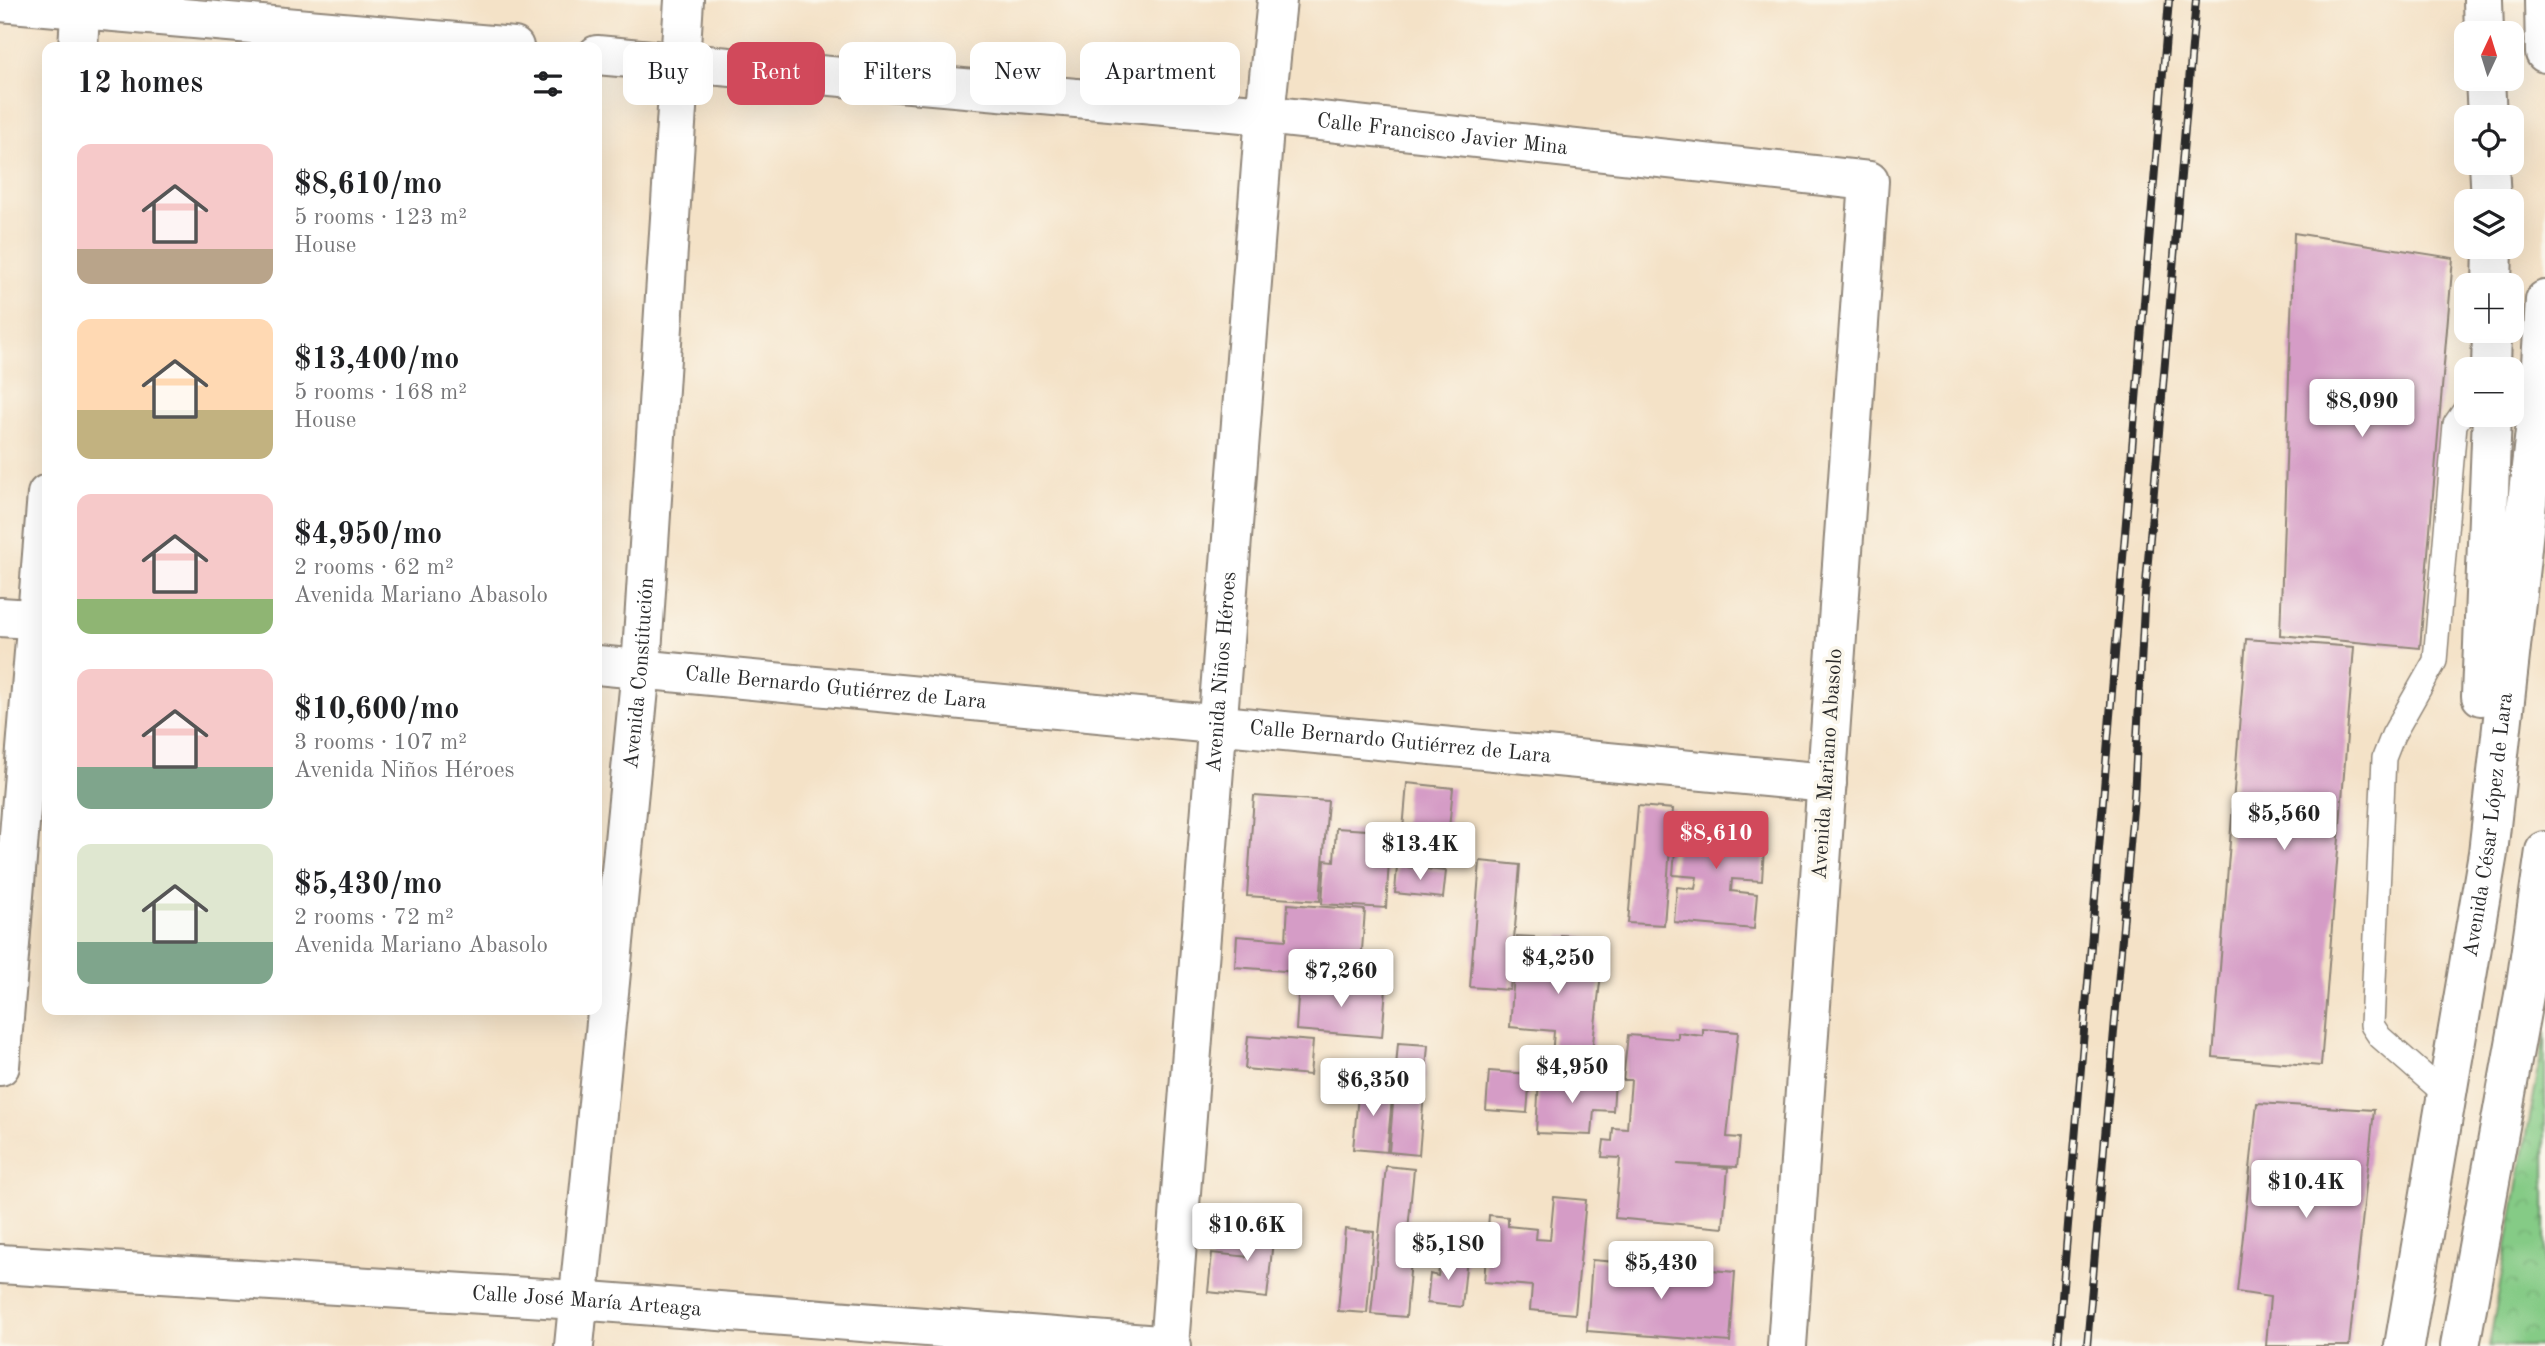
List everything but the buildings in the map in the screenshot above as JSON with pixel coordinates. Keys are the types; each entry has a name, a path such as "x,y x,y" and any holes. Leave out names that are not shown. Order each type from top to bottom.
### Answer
{"street":[{"name":"Avenida Constitución","path":"681,42 684,0"},
{"name":"Avenida Niños Héroes","path":"1170,1346 1216,726 1265,115 1277,0"},
{"path":"2483,0 2484,21"},
{"path":"2544,0 2545,53"},
{"path":"0,2 80,5 462,42"},
{"path":"78,42 80,5"},
{"name":"Calle Francisco Javier Mina","path":"602,55 623,57"},
{"name":"Calle Francisco Javier Mina","path":"713,65 1265,115 1869,181"},
{"name":"Avenida Constitución","path":"574,1346 641,669 676,105"},
{"name":"Avenida Mariano Abasolo","path":"1787,1346 1869,181"},
{"name":"Avenida César López de Lara","path":"2404,1346 2446,1095 2475,945 2497,780 2539,395 2545,300"},
{"path":"2491,427 2480,718 2497,780"},
{"path":"0,617 42,620"},
{"path":"0,1066 42,630"},
{"name":"Calle Bernardo Gutiérrez de Lara","path":"602,665 1827,783"},
{"path":"2460,1346 2526,984 2545,851"},
{"name":"Calle José María Arteaga","path":"0,1264 577,1300 1170,1346"}],"lane":[{"path":"2446,1095 2380,1037 2372,1025 2385,758 2393,735 2435,661 2455,427"}],"green space":[{"path":"2545,1033 2545,1346 2489,1346"}],"railway":[{"path":"2058,1346 2169,0"},
{"path":"2087,1346 2134,798 2144,607 2196,0"}]}
